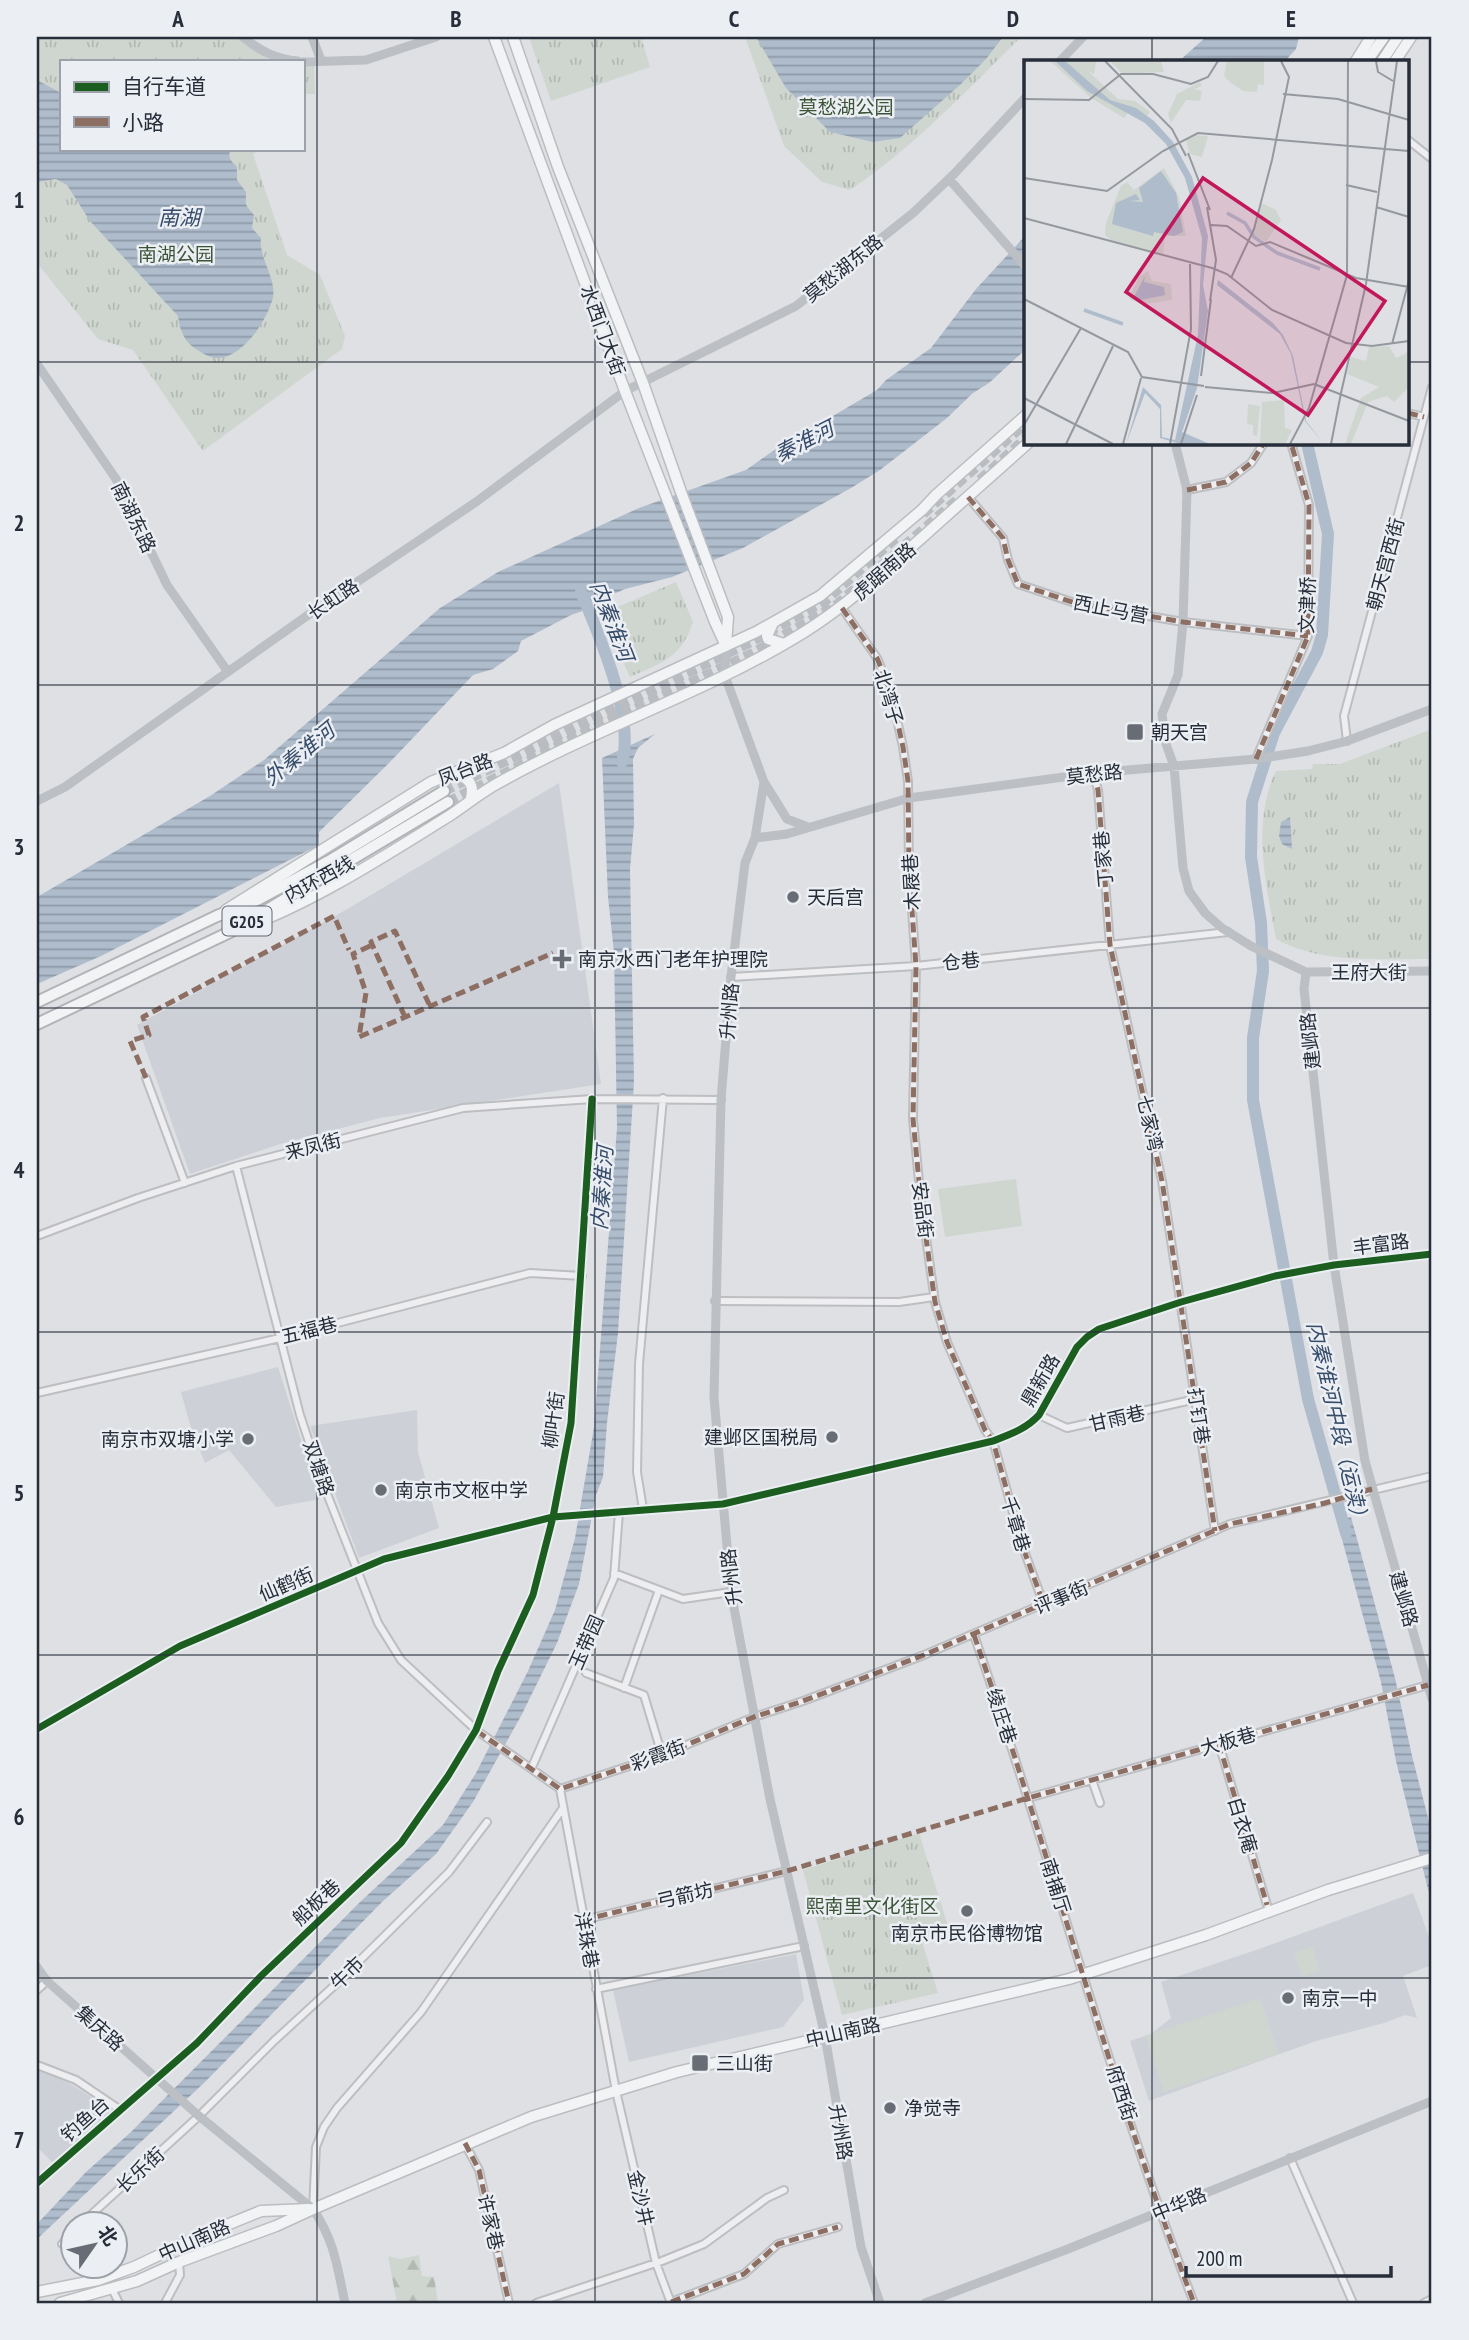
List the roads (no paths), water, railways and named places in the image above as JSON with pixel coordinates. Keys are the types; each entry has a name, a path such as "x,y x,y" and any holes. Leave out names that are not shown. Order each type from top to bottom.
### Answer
{"highway":[{"path":"1368,60 1394,38"},
{"path":"1383,60 1394,38"},
{"name":"内环西线","path":"37,1002 216,916 259,900 446,797 230,932 37,1024"}],"main road":[{"path":"243,37 258,49 281,60"},
{"path":"312,37 321,60"},
{"path":"304,61 366,60 436,37"},
{"name":"水西门大街","path":"494,37 625,391 726,646"},
{"name":"水西门大街","path":"513,37 558,167 643,383 728,617 726,646"},
{"path":"1061,60 1083,37"},
{"path":"1357,60 1371,37"},
{"path":"1396,60 1411,37"},
{"name":"莫愁湖东路","path":"625,391 796,306 913,213 1024,99"},
{"path":"949,179 1024,265"},
{"name":"南湖东路","path":"37,364 116,479 167,585 228,672"},
{"name":"长虹路","path":"37,801 65,787 476,502 625,391"},
{"name":"虎踞南路","path":"726,646 820,596 922,510 1024,417"},
{"name":"虎踞南路","path":"725,676 784,644 842,607 1027,444"},
{"path":"1175,444 1188,490 1183,622 1178,675 1162,714 1166,744 1174,766 1183,868 1189,891 1205,913 1251,946 1306,972"},
{"path":"773,623 768,639 784,644"},
{"path":"726,646 725,676 764,782 787,819 797,825 809,827"},
{"name":"凤台路","path":"216,916 431,782 504,753 583,712 726,646"},
{"name":"凤台路","path":"230,932 295,905 492,786 594,735 725,676"},
{"name":"莫愁路","path":"755,838 787,834 909,798 1093,773 1291,754 1347,741 1432,709"},
{"path":"449,774 464,776 470,781 473,794 470,801"},
{"path":"755,838 764,782"},
{"name":"升州路","path":"755,838 745,863 731,977 721,1100 714,1396 723,1504 731,1592 754,1717 825,2036 859,2237 880,2303"},
{"name":"王府大街","path":"1306,972 1432,971"},
{"name":"建邺路","path":"1306,972 1304,989 1334,1265 1350,1376 1372,1489 1432,1699"},
{"name":"鼎新路","path":"723,1504 993,1441 1018,1431 1039,1415 1077,1347 1099,1329 1181,1302 1275,1276 1334,1265"},
{"path":"619,1512 723,1504"},
{"name":"仙鹤街","path":"37,1729 180,1646 384,1559 553,1517 619,1512"},
{"name":"中山南路","path":"60,2303 112,2290 276,2226 531,2117 677,2072 1084,1974 1206,1935 1328,1890 1432,1858"},
{"name":"集庆路","path":"37,1967 47,1981 199,2116"},
{"name":"中华路","path":"925,2303 1159,2213 1432,2101"},
{"path":"199,2116 313,2209 327,2230 333,2246 345,2303"},
{"name":"中山南路","path":"37,2292 62,2289 122,2272 261,2211 313,2209"}],"street":[{"path":"1410,141 1432,159"},
{"name":"朝天宫西街","path":"1347,741 1344,716 1432,387"},
{"path":"1410,414 1424,417"},
{"path":"1188,490 1226,482 1251,463 1263,444"},
{"name":"文津桥","path":"1256,759 1308,636 1309,505 1291,444"},
{"name":"西止马营","path":"968,497 1003,538 1018,584 1075,603 1183,622 1308,636"},
{"name":"北湾子","path":"842,607 877,658 891,692 904,747 909,798"},
{"name":"丁家巷","path":"1093,773 1098,790 1110,945"},
{"name":"木屐巷","path":"909,798 909,869 916,966"},
{"name":"仓巷","path":"731,977 916,966 1228,932"},
{"name":"七家湾","path":"1110,945 1157,1158 1181,1302"},
{"name":"安品街","path":"916,966 913,1119 934,1297 947,1342 985,1430 993,1441"},
{"path":"146,1078 185,1183"},
{"path":"643,1509 637,1472 639,1364 663,1098 721,1100"},
{"name":"来凤街","path":"37,1236 236,1166 464,1108 596,1099 663,1098"},
{"name":"柳叶街","path":"476,1730 498,1671 533,1595 553,1517 571,1423 596,1099"},
{"name":"双塘路","path":"236,1166 300,1415 378,1623 401,1660 476,1730 532,1767"},
{"name":"丰富路","path":"1334,1265 1432,1254"},
{"name":"五福巷","path":"37,1393 280,1338 530,1273 582,1276"},
{"path":"715,1301 899,1302 934,1297"},
{"name":"打钉巷","path":"1181,1302 1215,1531"},
{"name":"甘雨巷","path":"1039,1415 1067,1428 1196,1399"},
{"name":"千章巷","path":"993,1441 1021,1545 1044,1605"},
{"name":"评事街","path":"754,1717 803,1701 974,1635 1230,1524 1432,1476"},
{"name":"玉带园","path":"532,1767 614,1573 619,1512"},
{"path":"614,1573 683,1599 731,1592"},
{"path":"624,1688 659,1590"},
{"name":"绫庄巷","path":"974,1635 1028,1798"},
{"path":"586,1673 644,1695 662,1755"},
{"name":"大板巷","path":"1028,1798 1429,1685"},
{"name":"彩霞街","path":"560,1789 662,1755 754,1717"},
{"name":"船板巷","path":"156,2079 197,2043 262,1975 401,1843 448,1776 476,1730"},
{"name":"白衣庵","path":"1219,1744 1267,1905"},
{"path":"532,1767 560,1789"},
{"path":"1092,1780 1100,1803"},
{"name":"洋珠巷","path":"560,1789 617,2091"},
{"name":"南捕厅","path":"1028,1798 1084,1974"},
{"path":"313,2209 316,2147 324,2127 337,2108 421,2012 563,1808"},
{"name":"牛市","path":"199,2116 449,1872 487,1822"},
{"name":"弓箭坊","path":"583,1920 787,1871"},
{"path":"596,1989 804,1946"},
{"name":"府西街","path":"1084,1974 1159,2213 1194,2303"},
{"path":"37,1990 47,1981"},
{"path":"37,2065 76,2080 119,2109"},
{"name":"钓鱼台","path":"37,2183 156,2079"},
{"name":"金沙井","path":"617,2091 656,2263 671,2303"},
{"name":"长乐街","path":"96,2210 199,2116"},
{"name":"许家巷","path":"465,2143 479,2170 509,2303"},
{"path":"1290,2158 1353,2303"},
{"path":"536,2303 704,2244 767,2198 784,2190"},
{"path":"671,2303 744,2274 778,2244 838,2227"},
{"path":"166,2303 180,2275 179,2262"},
{"path":"112,2290 119,2303"},
{"path":"1424,2303 1432,2299"}],"water":[{"name":"莫愁湖公园","path":"756,37 1003,37 961,84 900,138 873,142 830,132 786,88"},
{"path":"1206,37 1299,37 1296,49 1286,60 1180,60"},
{"name":"南湖","path":"37,80 60,92 60,150 231,150 231,161 237,167 237,180 246,192 246,205 254,215 252,228 261,238 262,254 273,285 272,301 260,326 248,342 225,357 208,356 194,348 184,337 178,316 90,221 67,185 56,179 37,182"},
{"path":"1024,237 1024,351 947,418 880,470 743,548 672,577 625,589 586,606 588,609 521,641 518,651 493,669 473,675 319,832 319,845 101,956 37,984 37,897 210,796 264,760 440,608 498,572 639,508 746,470 877,390 886,380 931,348 976,289"},
{"path":"655,734 638,748 633,759 634,824 630,869 634,1082 618,1333 603,1477 596,1495 579,1584 557,1643 521,1716 473,1802 436,1854 383,1901 205,2082 68,2210 60,2210 60,2218 37,2239 37,2224 86,2172 131,2132 359,1903 443,1825 476,1773 528,1671 555,1610 575,1538 594,1427 617,1128 614,952 608,897 602,758"},
{"path":"1290,817 1292,849 1282,844 1279,836 1281,822"},
{"path":"1351,1517 1395,1678 1432,1833 1432,1905 1396,1761 1381,1682 1337,1521"}],"waterway":[{"name":"内秦淮河中段（运渎）","path":"1307,444 1328,534 1322,635 1317,652 1274,733 1252,802 1251,857 1261,923 1263,971 1253,1038 1253,1100 1308,1399 1346,1533"},
{"name":"内秦淮河","path":"581,592 605,653 619,700 624,722 622,762"}],"tunnel":[{"path":"923,514 1024,425"},
{"path":"980,480 1024,440"},
{"path":"448,802 592,729 751,654 834,607 957,500"},
{"path":"444,791 751,642 826,600 898,536"}],"place":[{"name":"朝天宫","path":"1135,732"},
{"name":"天后宫","path":"793,897"},
{"name":"南京水西门老年护理院","path":"562,959"},
{"name":"建邺区国税局","path":"832,1437"},
{"name":"南京市双塘小学","path":"248,1439"},
{"name":"南京市文枢中学","path":"381,1490"},
{"name":"南京市民俗博物馆","path":"967,1911"},
{"name":"南京一中","path":"1288,1998"},
{"name":"三山街","path":"700,2063"},
{"name":"净觉寺","path":"890,2108"}],"park label":[{"name":"南湖公园","path":"176,254"},
{"name":"熙南里文化街区","path":"872,1906"}],"water label":[{"name":"秦淮河","path":"804,441"},
{"name":"外秦淮河","path":"299,754"}]}
